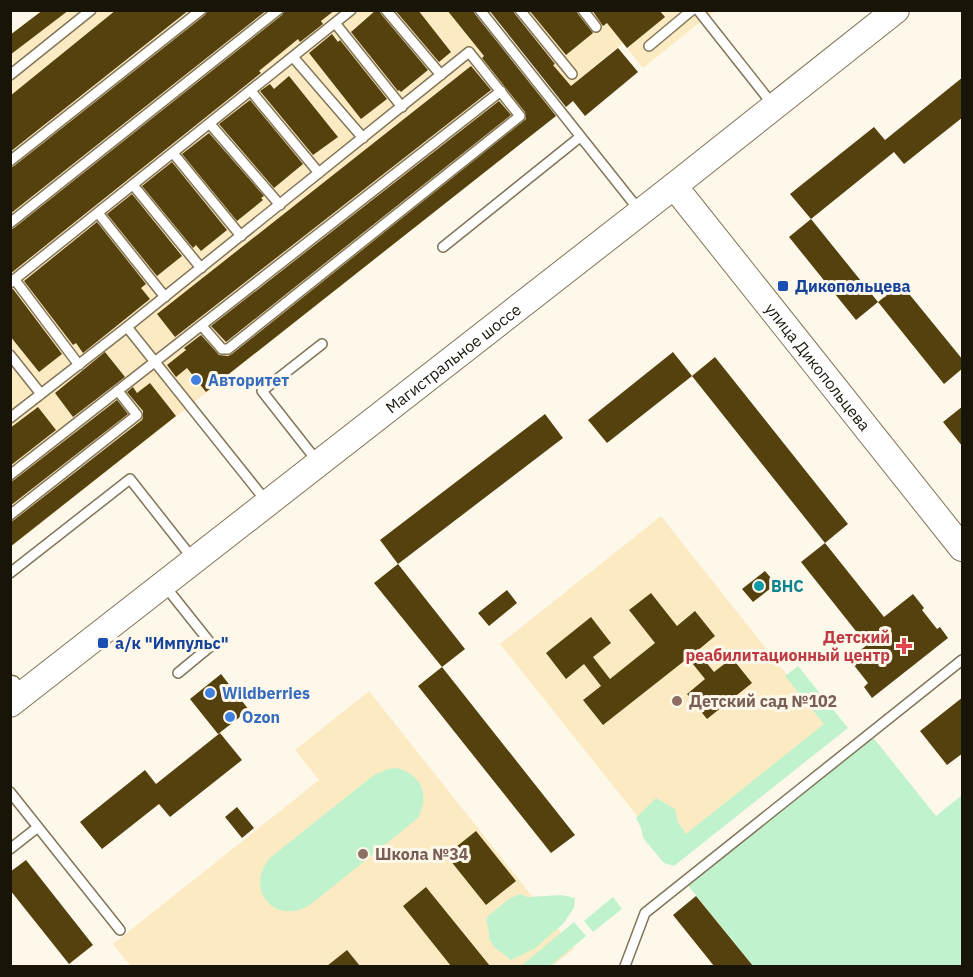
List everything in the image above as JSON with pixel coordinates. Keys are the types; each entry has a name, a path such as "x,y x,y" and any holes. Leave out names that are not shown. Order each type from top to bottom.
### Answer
{"main road":[{"name":"Магистральное шоссе","path":"15,693 164,585 896,10"},
{"name":"улица Дикопольцева","path":"674,186 963,548"}],"lane":[{"path":"10,75 91,10"},
{"path":"10,161 201,10"},
{"path":"10,223 278,10"},
{"path":"79,365 13,281 351,10"},
{"path":"386,10 441,75"},
{"path":"480,10 640,212"},
{"path":"520,10 572,74"},
{"path":"583,10 596,27"},
{"path":"649,46 692,10"},
{"path":"698,10 774,107"},
{"path":"335,23 402,107"},
{"path":"10,418 165,297 469,52 520,116 228,349 222,349 202,326"},
{"path":"293,57 363,138"},
{"path":"251,91 319,173"},
{"path":"10,475 501,91"},
{"path":"210,124 280,205"},
{"path":"443,247 580,137"},
{"path":"173,153 241,236"},
{"path":"134,185 201,268"},
{"path":"98,213 165,297"},
{"path":"127,327 267,503"},
{"path":"319,463 262,391 322,344"},
{"path":"10,355 41,394"},
{"path":"10,515 137,415 118,391"},
{"path":"10,573 130,479 194,561"},
{"path":"164,585 212,645 178,673"},
{"path":"625,966 645,913 963,660"},
{"path":"10,792 120,930"},
{"path":"10,849 38,827"}],"shaded area":[{"path":"42,11 470,11 557,115 11,547 11,35"},
{"path":"491,11 716,11 643,68 623,43 560,95"},
{"name":"Детский сад №102","path":"661,516 834,734 673,861 500,644"},
{"name":"Школа №34","path":"369,691 574,949 552,966 131,966 113,944 319,780 295,750"}],"green space":[{"path":"798,666 848,728 674,866 664,863 643,838 636,818 656,798 675,809 678,822 686,834 824,724 785,676"},
{"path":"872,736 936,816 962,795 962,966 753,966 686,883"},
{"path":"397,768 413,776 421,787 423,801 418,818 310,905 297,910 285,911 274,907 266,900 260,880 263,869 271,857 374,775"},
{"path":"521,894 527,897 561,895 575,898 574,908 563,924 534,949 511,960 495,948 489,939 486,918 510,898"},
{"path":"613,897 622,909 593,932 584,921"},
{"path":"574,922 586,936 550,966 521,966"}],"building":[{"path":"43,10 69,10 10,55 10,35"},
{"path":"116,10 189,10 10,152 10,96"},
{"path":"208,10 267,10 10,214 10,168 205,15"},
{"path":"285,10 335,10 321,21 323,24 300,42 298,39 259,71 261,73 10,274 10,230 282,15"},
{"path":"376,10 379,10 428,70 401,92 351,32"},
{"path":"395,10 418,10 451,52 439,62"},
{"path":"447,10 473,10 556,116 206,392 187,368 176,377 167,365 201,335 219,355 232,354 526,119 525,112"},
{"path":"489,10 513,10 571,86 618,48 638,72 585,116 573,101 566,107"},
{"path":"529,10 576,10 593,33 566,55"},
{"path":"592,10 659,10 665,17 627,48 607,23 603,26"},
{"path":"332,34 338,42 340,40 387,99 361,119 309,53"},
{"path":"471,66 491,90 175,337 157,314"},
{"path":"289,76 338,137 313,155 260,91 270,84 274,89"},
{"path":"963,77 963,117 904,164 894,152 811,219 790,194 874,127 885,140"},
{"path":"250,100 303,164 274,188 219,124"},
{"path":"499,101 511,115 226,342 211,326"},
{"path":"209,133 264,196 261,198 263,200 237,221 182,154"},
{"path":"172,162 227,230 201,251 196,245 193,248 142,186"},
{"path":"132,194 182,256 157,276 107,214"},
{"path":"811,219 878,302 856,320 789,237"},
{"path":"97,222 146,284 141,288 150,299 83,353 76,343 73,345 24,281"},
{"path":"901,284 963,360 963,368 944,384 878,302"},
{"path":"13,289 62,354 39,372 10,336 10,290"},
{"path":"105,352 125,377 73,417 55,393"},
{"path":"673,352 692,376 607,443 588,420"},
{"path":"715,357 848,524 825,543 692,376"},
{"path":"150,383 176,416 10,547 10,522 142,420 143,411 127,392 133,387 137,393"},
{"path":"117,400 128,414 10,506 10,482"},
{"path":"963,406 963,447 943,422"},
{"path":"38,407 56,430 10,466 10,428"},
{"path":"545,414 563,438 398,564 380,540"},
{"path":"825,543 884,617 913,594 937,629 940,627 948,638 872,698 864,687 868,683 849,659 867,645 801,562"},
{"path":"398,564 465,649 442,667 374,583"},
{"name":"ВНС","path":"765,571 776,584 753,602 742,589"},
{"path":"507,590 517,603 489,626 478,613"},
{"path":"651,593 677,626 695,611 715,636 697,651 714,672 732,658 752,683 707,719 687,694 705,679 688,658 603,725 583,700 601,686 584,664 566,679 546,653 591,617 611,643 593,657 610,679 655,643 629,610"},
{"path":"442,667 575,835 551,853 418,686"},
{"name":"Wildberries","path":"221,674 249,710 218,734 190,699"},
{"path":"963,697 963,753 947,765 920,731"},
{"path":"220,733 242,760 170,817 159,804 102,849 80,822 145,770 156,784"},
{"path":"237,807 254,828 242,838 225,817"},
{"path":"476,831 516,881 486,905 446,855"},
{"path":"26,860 93,945 69,964 10,890 10,872"},
{"path":"426,887 490,966 451,966 403,906"},
{"path":"696,896 753,966 714,966 673,915"},
{"path":"347,950 360,966 327,966"}],"place":[{"name":"Дикопольцева","path":"783,286"},
{"name":"Авторитет","path":"196,380"},
{"name":"ВНС","path":"759,586"},
{"name":"а/к \"Импульс\"","path":"103,643"},
{"name":"Детский реабилитационный центр","path":"904,646"},
{"name":"Wildberries","path":"210,693"},
{"name":"Детский сад №102","path":"677,701"},
{"name":"Ozon","path":"230,717"},
{"name":"Школа №34","path":"363,854"}]}
